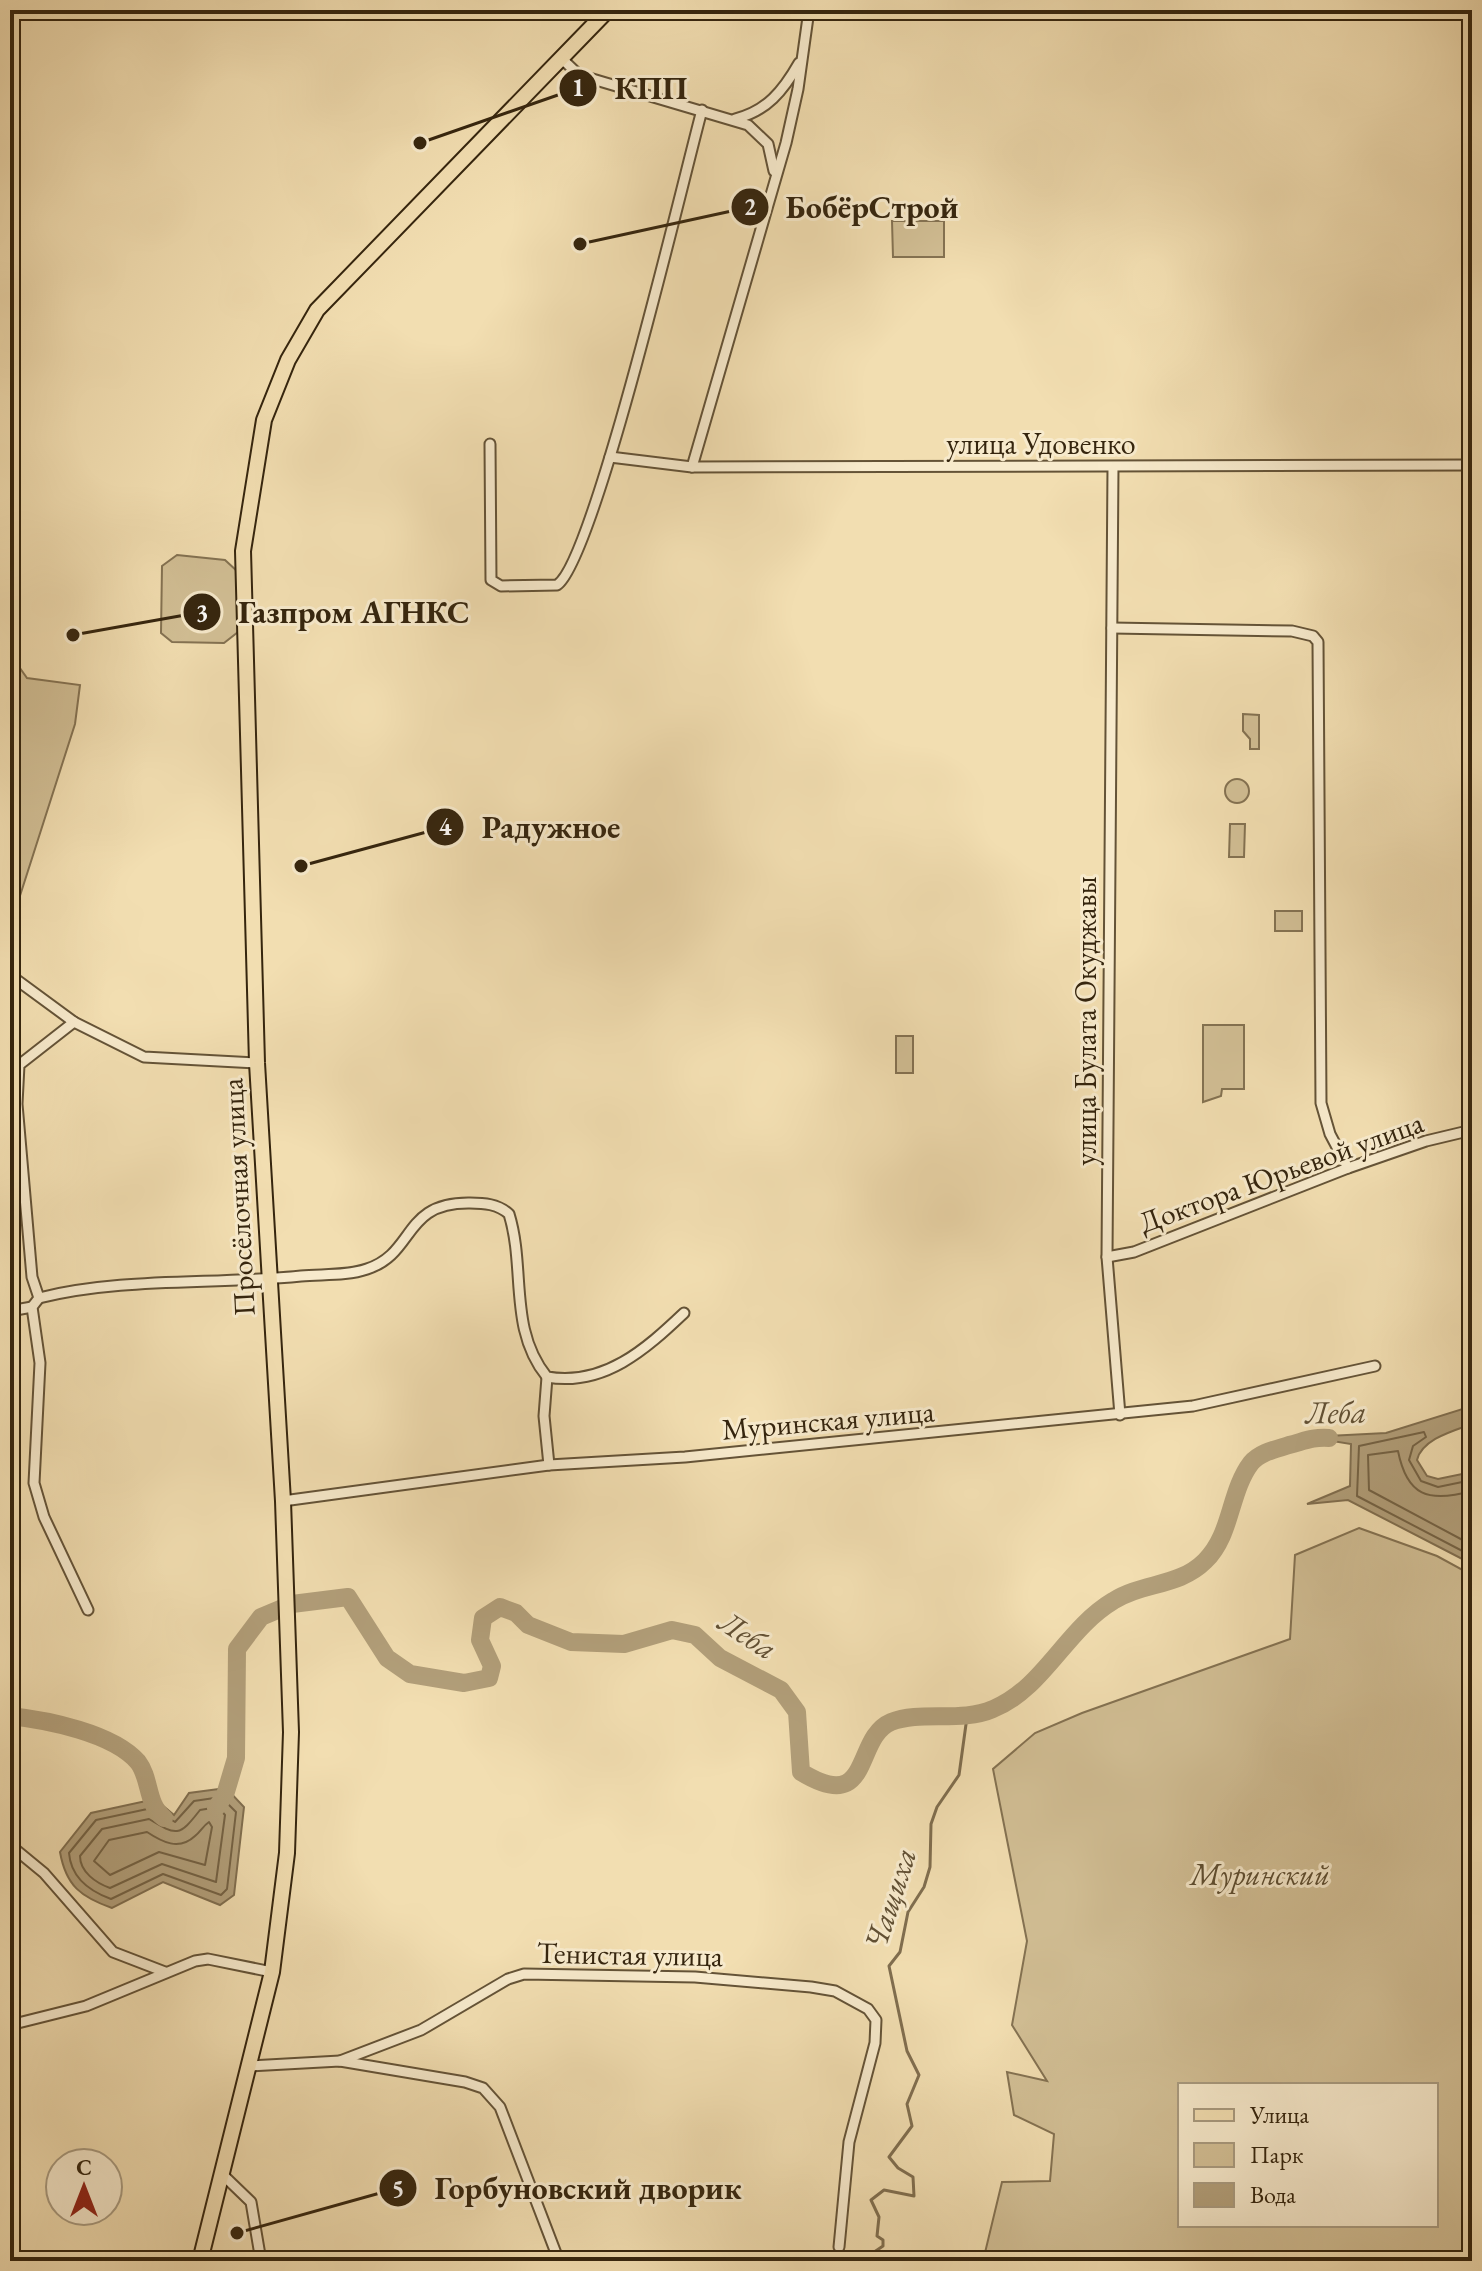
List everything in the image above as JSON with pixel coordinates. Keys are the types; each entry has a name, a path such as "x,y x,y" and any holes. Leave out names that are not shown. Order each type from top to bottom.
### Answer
{"main road":[{"name":"Просёлочная улица","path":"200,2261 272,1972 287,1853 291,1732 283,1501 257,1063 243,551 264,420 288,360 317,310 608,10"}],"street":[{"path":"692,467 792,116 809,10"},
{"path":"735,119 751,115 777,96 802,57"},
{"path":"561,58 579,75 735,119 763,137 771,151 775,178"},
{"path":"490,444 493,583 501,586 551,586 561,583 578,553 610,457 702,110"},
{"name":"улица Удовенко","path":"610,457 692,467 1472,465"},
{"name":"улица Булата Окуджавы","path":"1113,467 1107,1257 1120,1415"},
{"path":"1112,628 1292,631 1313,636 1318,642 1321,1103 1330,1134 1348,1168"},
{"path":"10,975 74,1022 144,1057 257,1063"},
{"path":"74,1022 19,1065 17,1104 40,1363 34,1483 44,1517 88,1610"},
{"name":"Доктора Юрьевой улица","path":"1107,1257 1134,1252 1348,1168 1426,1141 1472,1130"},
{"path":"10,1311 35,1302 115,1287 268,1279 369,1269 387,1259 428,1210 451,1203 501,1207 512,1222 519,1313 532,1351 547,1377 544,1416 549,1465"},
{"path":"547,1377 610,1370 643,1350 684,1313"},
{"name":"Муринская улица","path":"283,1501 549,1465 685,1457 1193,1406 1375,1366"},
{"path":"10,1845 44,1873 113,1952 165,1972"},
{"path":"10,2025 100,2001 165,1972 208,1959 272,1972"},
{"name":"Тенистая улица","path":"340,2061 421,2030 508,1979 546,1972 695,1977 811,1987 857,2000 875,2016 877,2024 872,2065 845,2163 839,2247"},
{"path":"250,2066 340,2061 465,2082 483,2088 500,2107 559,2261"},
{"path":"223,2175 251,2202 261,2261"}],"green space":[{"path":"10,73 20,172 10,185"},
{"path":"892,221 944,221 944,257 893,257"},
{"path":"177,555 225,560 238,572 238,632 224,643 172,642 161,633 162,566"},
{"path":"10,654 27,678 80,685 75,724 10,927"},
{"path":"1243,714 1259,715 1259,749 1250,749 1250,739 1243,731"},
{"path":"1237,779 1245,783 1249,791 1245,799 1237,803 1229,799 1225,791 1229,783"},
{"path":"1230,824 1245,824 1244,857 1229,857"},
{"path":"1275,911 1302,911 1302,931 1275,931"},
{"path":"1203,1025 1244,1025 1244,1089 1222,1089 1221,1096 1203,1102"},
{"path":"896,1036 913,1036 913,1073 896,1073"},
{"name":"Муринский","path":"1359,1528 1437,1556 1472,1575 1472,2261 983,2261 1002,2182 1050,2181 1054,2134 1014,2115 1007,2072 1047,2081 1012,2025 1027,1941 993,1769 1035,1733 1082,1713 1290,1639 1295,1555"}],"water":[{"path":"1472,1406 1472,1424 1432,1441 1417,1460 1427,1476 1438,1479 1472,1472 1472,1564 1348,1500 1307,1504 1350,1486 1351,1444 1308,1437 1386,1433"},
{"path":"226,1788 244,1807 234,1895 220,1905 163,1882 112,1908 77,1889 66,1874 60,1852 91,1813 155,1799 174,1815 189,1793"}],"waterway":[{"name":"Леба","path":"216,1808 225,1795 236,1758 237,1649 261,1617 292,1604 348,1597 387,1658 410,1674 464,1683 489,1678 492,1666 480,1640 483,1618 500,1607 516,1613 528,1625 571,1642 624,1644 672,1630 695,1635 720,1658 781,1690 797,1712 801,1772 824,1783 840,1785 851,1780 879,1731 891,1722 915,1717 981,1713 1011,1700 1041,1673 1096,1613 1124,1595 1184,1576 1205,1561 1220,1539 1238,1487 1255,1459 1289,1445 1329,1438"},
{"name":"Леба","path":"10,1716 78,1730 113,1743 127,1752 142,1769 154,1806 164,1818"},
{"name":"Чащиха","path":"861,2261 883,2246 883,2240 877,2236 879,2217 871,2200 884,2190 914,2196 913,2177 898,2168 889,2157 912,2126 907,2104 919,2075 907,2051 889,1966 900,1952 908,1912 924,1887 930,1867 931,1824 937,1807 959,1775 967,1717"}],"place":[{"name":"КПП","path":"420,143"},
{"name":"БобёрСтрой","path":"580,244"},
{"name":"Газпром АГНКС","path":"73,635"},
{"name":"Радужное","path":"301,866"},
{"name":"Горбуновский дворик","path":"237,2233"}]}
